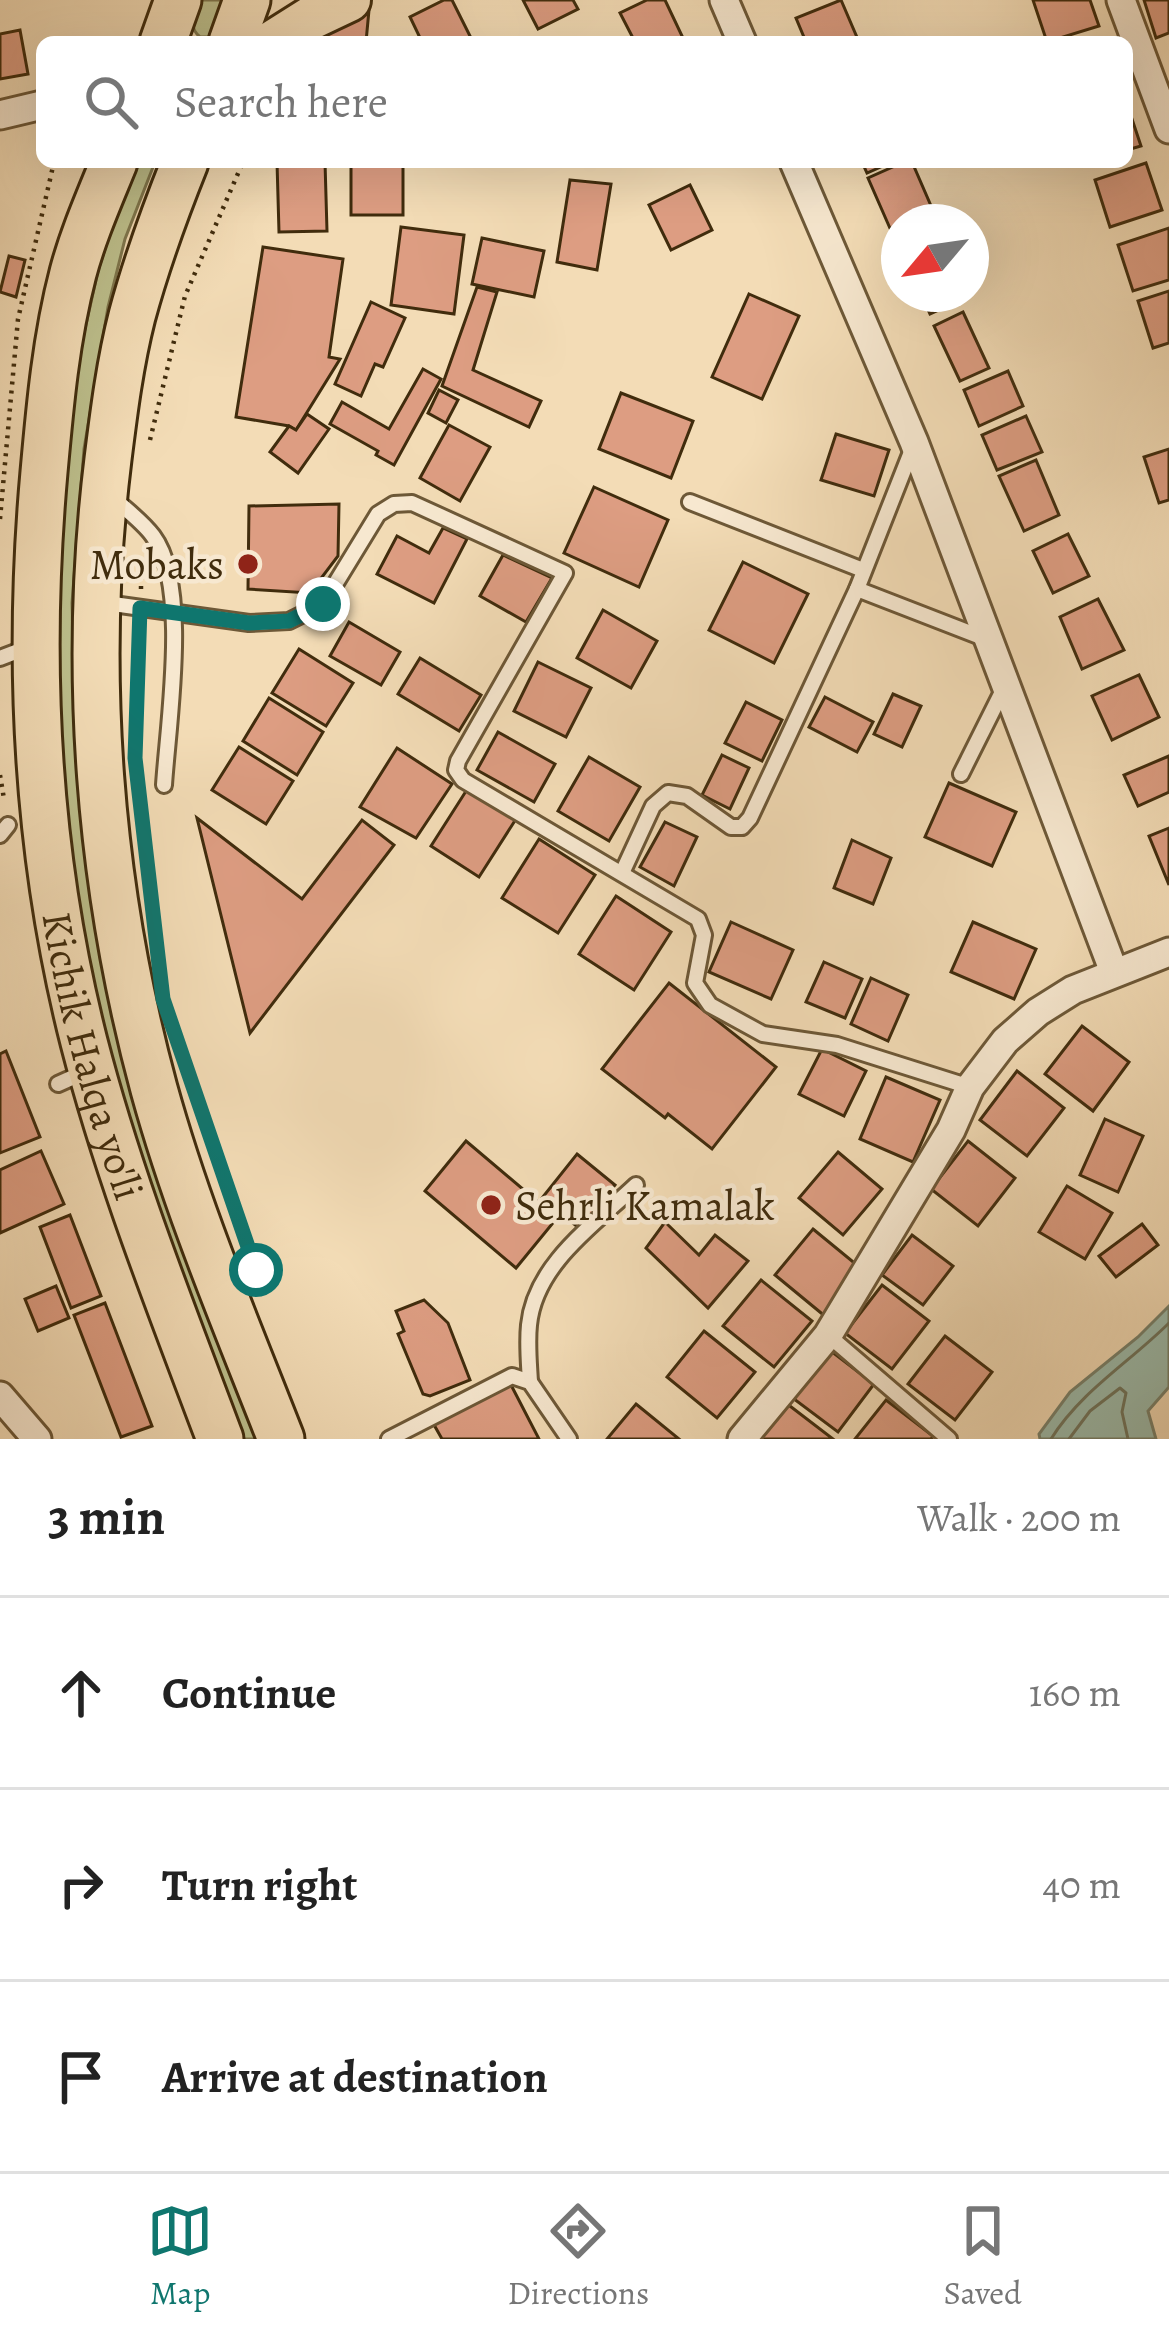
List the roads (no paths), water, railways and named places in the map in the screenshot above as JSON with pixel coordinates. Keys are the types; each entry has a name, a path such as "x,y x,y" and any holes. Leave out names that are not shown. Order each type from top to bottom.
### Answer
{"highway":[{"path":"165,36 178,0"},
{"path":"234,36 247,0"},
{"name":"Kichik Halqa yo'li","path":"112,168 74,269 60,330 42,497 18,651 67,967 75,1076 162,1283 220,1439"},
{"name":"Kichik Halqa yo'li","path":"183,168 133,313 116,393 104,489 119,605 97,703 106,829 138,1026 184,1182 281,1439"}],"main road":[{"path":"282,36 350,0"}],"street":[{"path":"724,0 739,36"},
{"path":"1121,0 1169,128"},
{"path":"0,115 36,107"},
{"path":"797,168 914,442 1114,972"},
{"path":"742,1439 828,1335 951,1130 970,1088 1005,1041 1073,990 1169,952"},
{"path":"0,1396 37,1439"}],"lane":[{"path":"622,873 653,806 668,793 687,796 731,827 742,827 750,818 857,589 914,442"},
{"path":"104,489 154,538 176,613 164,785"},
{"path":"690,502 863,570"},
{"path":"119,605 249,623 289,621 323,604 378,514 394,504 412,503 565,573 458,761 456,770 463,780 698,919 704,935 694,983 710,1005 764,1034 837,1045 970,1088"},
{"path":"857,589 988,640"},
{"path":"961,774 1006,686"},
{"path":"569,1439 530,1382 529,1322 543,1277 636,1185"},
{"path":"828,1335 949,1439"},
{"path":"389,1439 512,1376 530,1382"}],"water":[{"path":"1169,1306 1169,1387 1148,1411 1156,1439 1040,1439 1070,1392"}],"place":[{"name":"Mobaks","path":"248,564"},
{"name":"Sehrli Kamalak","path":"491,1205"}]}
